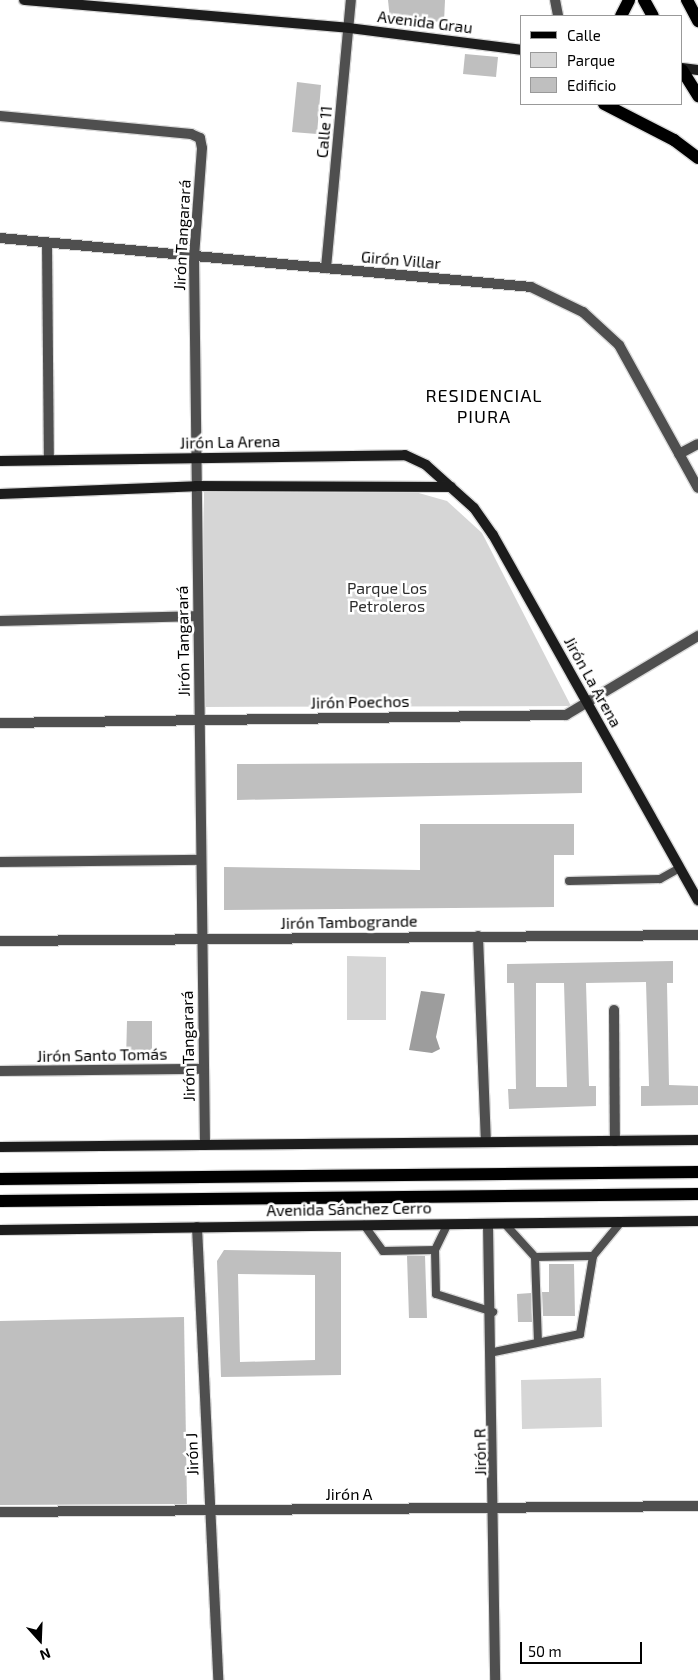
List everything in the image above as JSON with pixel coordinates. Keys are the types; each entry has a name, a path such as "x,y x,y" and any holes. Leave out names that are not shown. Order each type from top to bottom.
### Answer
{"main road":[{"name":"Avenida Grau","path":"24,0 349,28 520,50"},
{"path":"621,15 628,0"},
{"path":"644,0 652,15"},
{"path":"686,0 698,21"},
{"path":"683,69 698,70"},
{"path":"683,71 698,96"},
{"path":"606,105 698,158"},
{"name":"Jirón La Arena","path":"0,461 405,455 426,465 474,508 493,535 698,900"},
{"path":"0,494 196,486 450,487"},
{"path":"0,1148 698,1140"},
{"name":"Avenida Sánchez Cerro","path":"0,1179 698,1172"},
{"name":"Avenida Sánchez Cerro","path":"0,1201 698,1194"},
{"name":"Avenida Sánchez Cerro","path":"0,1230 698,1222"}],"street":[{"name":"Calle 11","path":"326,268 351,0"},
{"path":"555,0 558,15"},
{"name":"Jirón Tangarará","path":"0,116 200,138 194,257 205,1145"},
{"name":"Girón Villar","path":"0,238 531,287 583,312 619,345 698,488"},
{"path":"47,243 49,460"},
{"path":"679,454 698,444"},
{"path":"0,621 198,616"},
{"name":"Jirón Poechos","path":"0,723 566,715 698,636"},
{"path":"0,862 201,860"},
{"name":"Jirón Tambogrande","path":"0,941 698,935"},
{"path":"478,936 486,1142"},
{"path":"614,1010 615,1141"},
{"name":"Jirón Santo Tomás","path":"0,1071 204,1069"},
{"name":"Jirón R","path":"488,1224 494,1352 495,1680"},
{"name":"Jirón J","path":"197,1227 218,1680"},
{"name":"Jirón A","path":"0,1512 698,1506"}],"lane":[{"path":"568,881 660,880 680,868"},
{"path":"494,1352 580,1334 593,1256 621,1222"},
{"path":"505,1224 535,1257 538,1342"},
{"path":"364,1225 383,1250 435,1250"},
{"path":"447,1225 435,1250 436,1294 493,1312"},
{"path":"535,1257 593,1256"}],"green space":[{"name":"Parque Los Petroleros","path":"401,488 447,501 482,533 571,706 204,707 204,491"},
{"path":"347,956 386,957 386,1020 347,1020"},
{"path":"601,1378 602,1427 522,1429 521,1380"}],"shaded area":[{"path":"421,991 445,994 436,1037 440,1049 432,1053 409,1050"}],"building":[{"path":"388,0 445,0 444,22 390,19"},
{"path":"465,54 498,57 496,77 463,74"},
{"path":"297,82 321,85 317,134 292,132"},
{"path":"582,762 582,793 237,800 237,764"},
{"path":"420,824 574,824 574,855 554,855 554,907 224,910 224,867 420,870"},
{"path":"673,961 673,983 667,983 669,1085 698,1086 698,1105 641,1106 641,1086 649,1086 646,982 586,983 589,1086 596,1086 596,1106 509,1109 508,1089 516,1089 514,983 507,983 507,964","holes":["536,983 564,983 567,1087 536,1087"]},
{"path":"127,1021 152,1021 152,1061 126,1061"},
{"path":"224,1250 341,1252 341,1375 221,1377 217,1261","holes":["238,1274 315,1275 315,1360 240,1362"]},
{"path":"407,1256 425,1256 427,1318 409,1318"},
{"path":"549,1264 574,1264 575,1316 543,1316 542,1292 549,1292"},
{"path":"531,1293 532,1322 518,1322 517,1294"},
{"path":"184,1317 187,1504 0,1505 0,1321"}],"district":[{"name":"RESIDENCIAL PIURA","path":"484,406"}]}
